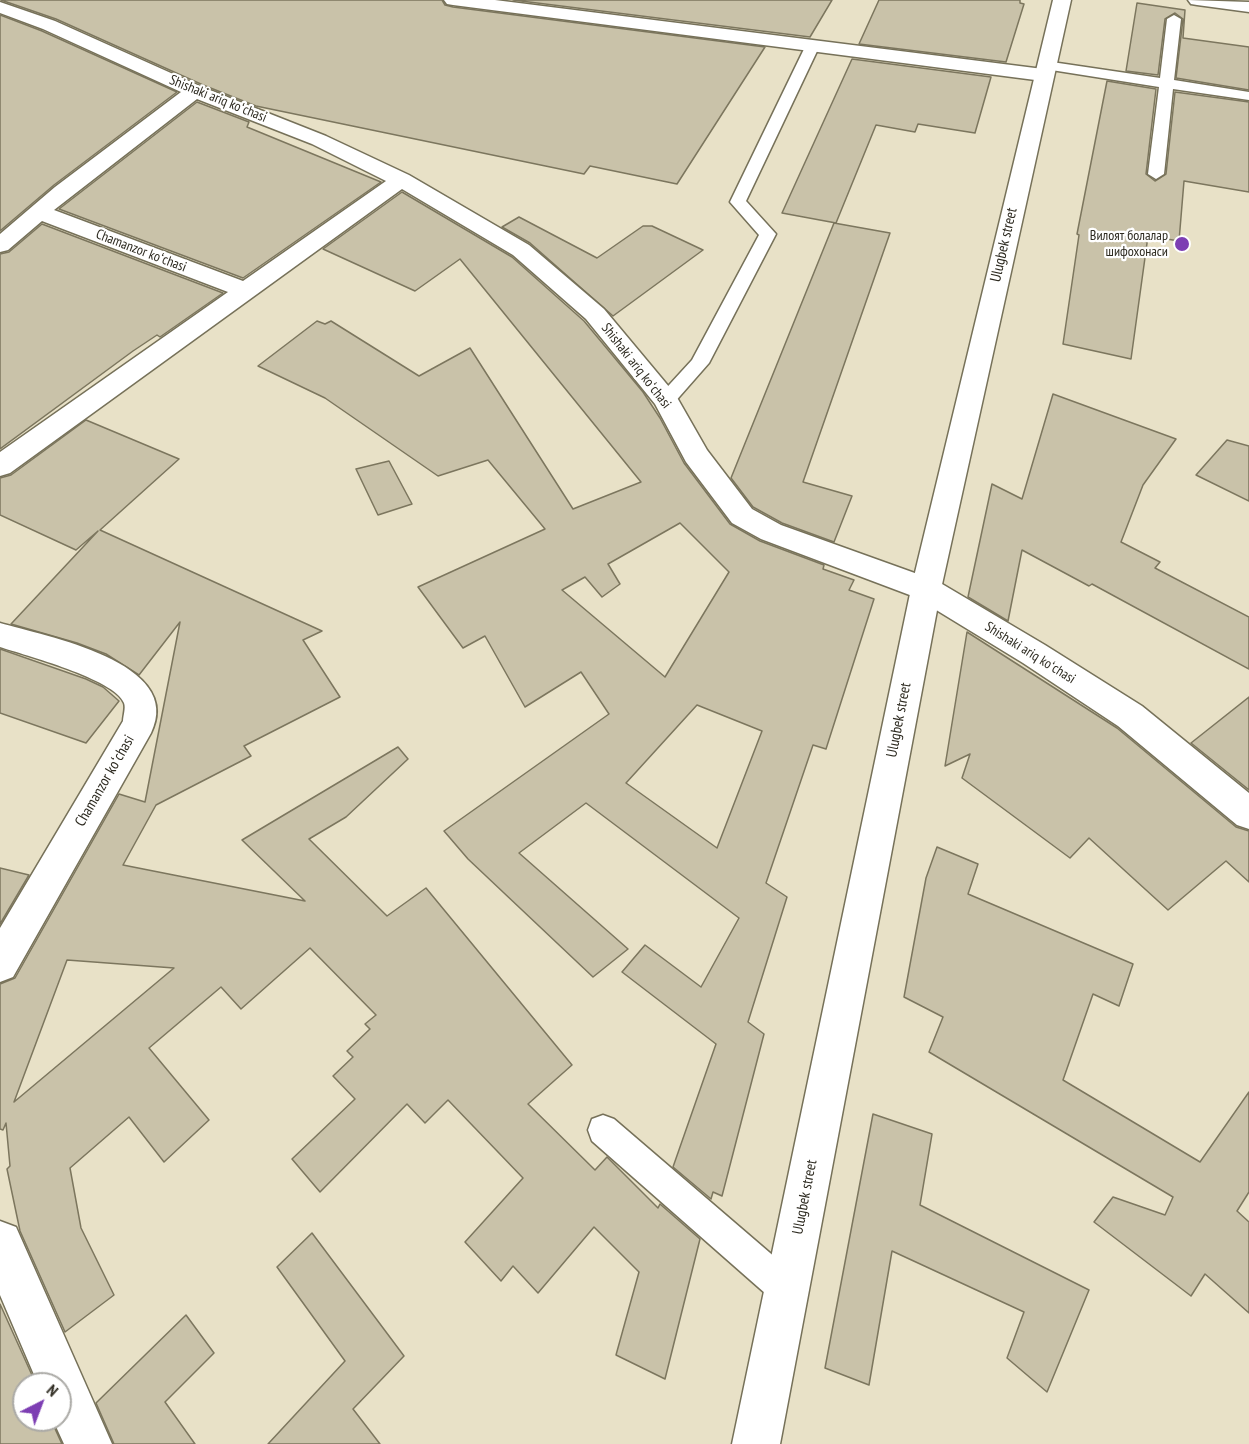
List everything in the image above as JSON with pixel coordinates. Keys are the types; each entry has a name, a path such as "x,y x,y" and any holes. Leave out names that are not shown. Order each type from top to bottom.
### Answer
{"street":[{"path":"453,0 812,47 1044,70"},
{"name":"Ulugbek street","path":"756,1444 926,589 1062,0"},
{"path":"1197,0 1249,7"},
{"name":"Shishaki ariq koʻchasi","path":"0,7 49,25 195,91 319,140 401,180 521,250 595,314 666,400 696,455 742,516 771,532 926,589 1034,654 1130,716 1249,814"},
{"path":"0,245 195,91"},
{"path":"0,466 401,180"},
{"name":"Chamanzor koʻchasi","path":"39,212 244,290"},
{"name":"Chamanzor koʻchasi","path":"0,635 110,672 132,686 141,702 139,723 0,964"},
{"path":"0,1243 88,1444"}],"lane":[{"path":"1156,174 1174,19"},
{"path":"666,400 700,363 768,234 738,202 812,47"},
{"path":"1044,70 1166,83 1249,96"},
{"path":"603,1130 786,1289"}],"building":[{"path":"1,0 442,0 445,5 453,7 765,47 677,184 590,166 584,174 256,106 203,85 56,19"},
{"path":"513,0 832,0 810,37"},
{"path":"879,0 1020,0 1020,3 1024,4 1006,62 859,44"},
{"path":"1137,3 1185,10 1183,38 1249,47 1249,90 1176,78 1183,19 1175,13 1165,19 1158,75 1126,71"},
{"path":"0,15 42,31 177,92 54,185 0,231"},
{"path":"852,59 991,77 975,133 918,124 915,132 876,125 836,223 782,213"},
{"path":"1107,81 1156,89 1146,174 1155,181 1166,174 1175,92 1249,102 1249,192 1184,181 1179,241 1148,236 1131,359 1063,344 1079,235 1077,234"},
{"path":"197,102 249,122 247,127 381,182 243,278 59,209"},
{"path":"402,192 512,257 584,321 643,392 684,463 730,524 760,541 824,565 823,569 854,580 849,590 874,599 826,749 813,745 766,883 787,897 748,1022 764,1034 722,1196 713,1192 711,1199 673,1167 716,1044 622,972 645,945 701,987 739,918 586,803 519,853 628,949 593,977 468,859 444,831 609,714 581,672 525,707 485,636 463,648 418,587 545,529 488,460 438,476 325,398 258,366 317,321 325,324 331,321 419,376 470,348 573,509 641,482 460,259 415,291 323,249","holes":["680,523 729,572 665,677 562,590 585,577 602,597 620,584 608,564","697,705 762,731 717,848 626,783"]},
{"path":"519,217 597,258 643,226 652,226 703,250 613,316 530,243 502,227"},
{"path":"834,223 890,233 803,482 852,496 834,542 782,523 753,507 731,478"},
{"path":"42,224 223,293 160,337 157,335 133,351 0,449 0,254 9,252"},
{"path":"1053,394 1176,439 1143,485 1121,542 1160,562 1155,568 1249,617 1249,669 1092,584 1089,586 1022,550 1008,621 968,597 992,484 1022,499"},
{"path":"86,420 179,459 100,530 322,631 303,640 340,697 244,746 251,756 156,805 123,865 305,901 242,840 398,747 408,759 346,817 309,839 387,916 426,888 572,1065 528,1104 595,1170 607,1157 658,1208 660,1204 700,1239 665,1379 616,1355 639,1272 594,1227 538,1293 513,1266 501,1281 465,1242 523,1178 448,1100 425,1123 407,1104 320,1192 292,1159 355,1099 333,1076 353,1057 347,1051 370,1029 365,1024 376,1015 310,948 241,1009 221,987 149,1048 209,1120 164,1162 129,1117 70,1168 81,1228 114,1295 65,1332 20,1231 7,1169 10,1166 6,1123 3,1130 0,1129 0,984 15,978 119,794 145,802 180,622 139,675 106,654 11,624 98,531 76,550 0,515 0,478 11,475","holes":["67,960 174,968 14,1102"]},
{"path":"1227,440 1249,446 1249,501 1196,475"},
{"path":"389,461 412,504 378,515 356,469"},
{"path":"967,632 1117,728 1236,827 1249,831 1249,882 1226,861 1168,910 1089,838 1070,858 962,778 970,754 945,766"},
{"path":"0,649 86,679 103,687 119,701 86,743 0,713"},
{"path":"1249,697 1249,790 1191,743"},
{"path":"937,847 978,864 968,894 1133,964 1119,1006 1093,994 1063,1080 1200,1162 1249,1092 1249,1192 1237,1211 1249,1222 1249,1313 1205,1274 1191,1296 1094,1222 1113,1197 1165,1215 1173,1197 929,1052 943,1017 904,997 926,878"},
{"path":"0,868 29,875 0,924"},
{"path":"873,1114 932,1134 920,1205 1089,1290 1047,1392 1007,1358 1024,1312 892,1251 869,1385 825,1368"},
{"path":"312,1233 404,1356 353,1409 380,1444 268,1444 345,1361 277,1267"},
{"path":"0,1304 31,1372 12,1372 12,1432 56,1432 62,1444 0,1444"},
{"path":"186,1315 214,1353 165,1402 195,1444 114,1444 96,1403"}],"place":[{"name":"Вилоят болалар шифохонаси","path":"1182,244"}]}
